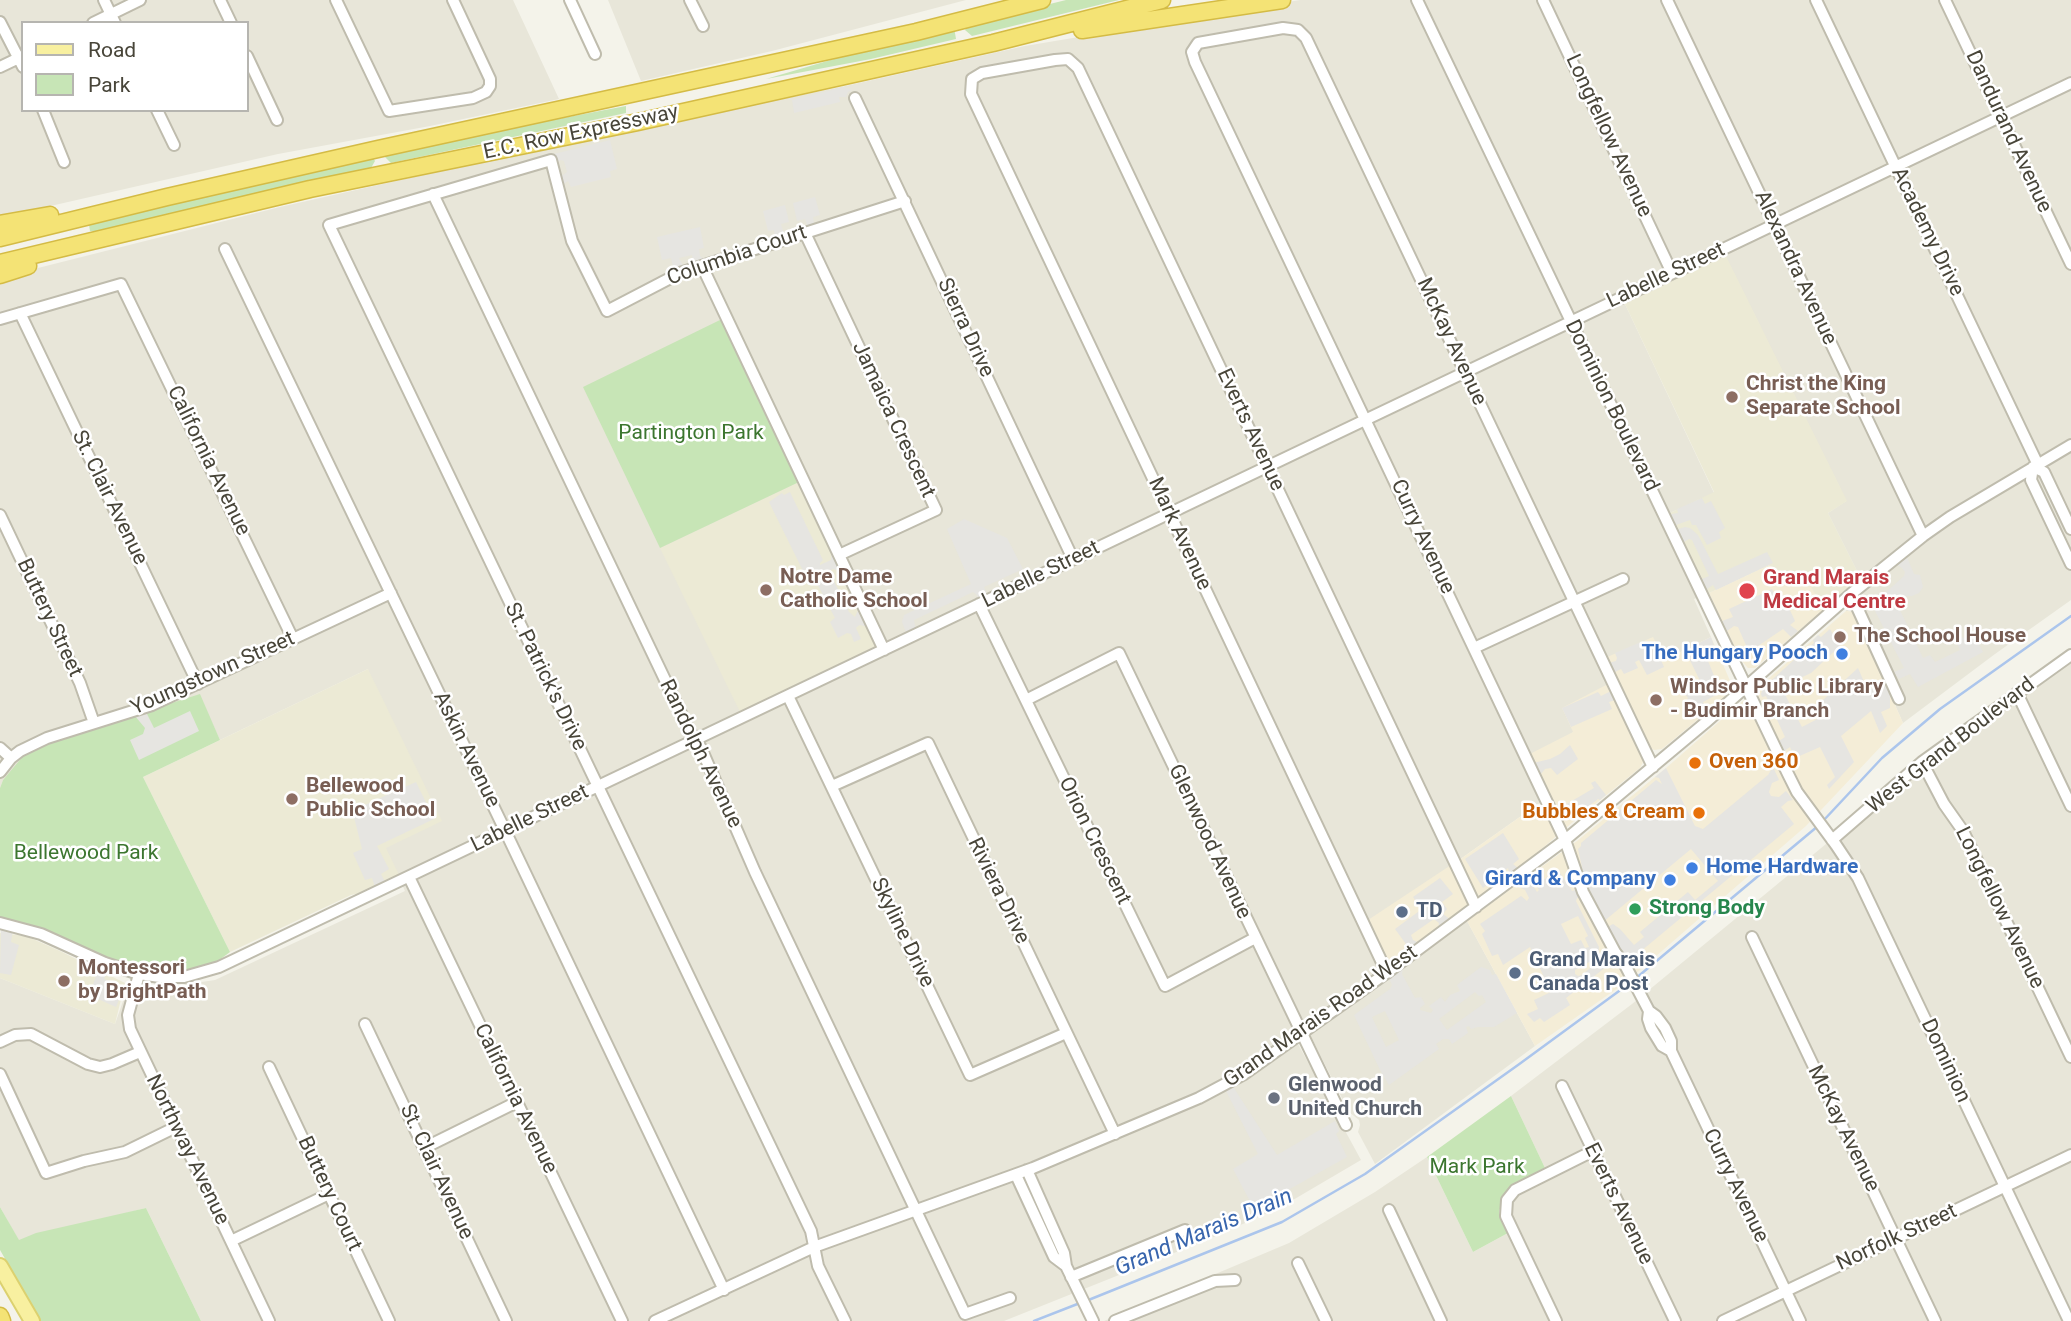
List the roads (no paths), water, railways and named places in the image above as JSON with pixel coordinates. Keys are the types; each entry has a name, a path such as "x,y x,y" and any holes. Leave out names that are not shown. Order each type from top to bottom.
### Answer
{"highway":[{"path":"916,32 1006,0"},
{"name":"E.C. Row Expressway","path":"0,238 167,197 916,32 1042,0"},
{"name":"E.C. Row Expressway","path":"0,263 310,188 638,122 993,43 1162,0"},
{"path":"993,43 1282,0"},
{"path":"0,224 167,197"},
{"path":"0,275 88,249 141,228"},
{"path":"0,1316 2,1321"}],"main road":[{"path":"0,1266 32,1321"}],"street":[{"path":"104,0 113,18 140,0"},
{"path":"220,0 230,21"},
{"path":"336,0 389,111 473,98 486,92 490,86 490,79 453,0"},
{"path":"570,0 595,54"},
{"path":"690,0 703,26"},
{"name":"Dominion Boulevard","path":"1417,0 1745,686 1797,792 1809,809"},
{"name":"Longfellow Avenue","path":"1543,0 1672,273"},
{"name":"Alexandra Avenue","path":"1667,0 1923,536"},
{"name":"Academy Drive","path":"1816,0 2036,466 2044,472 2071,529"},
{"name":"Dandurand Avenue","path":"1945,0 2071,264"},
{"path":"0,22 21,61 0,67"},
{"name":"McKay Avenue","path":"1195,62 1192,52 1198,43 1283,28 1298,30 1306,38 1653,767"},
{"path":"248,58 277,120"},
{"name":"Everts Avenue","path":"971,94 972,79 982,73 1068,59 1078,68 1476,907"},
{"name":"Curry Avenue","path":"1195,62 1565,840 1583,892 1646,1006 1665,1028 1671,1041 1671,1051 1800,1321"},
{"name":"Labelle Street","path":"0,923 41,934 105,963 139,974 184,976 219,967 2071,83"},
{"name":"Mark Avenue","path":"971,94 1387,973"},
{"name":"Sierra Drive","path":"855,98 1073,559"},
{"path":"44,112 64,162"},
{"path":"158,112 174,145"},
{"name":"Columbia Court","path":"433,194 551,159 572,241 607,311 665,279 702,265 905,201"},
{"name":"St. Patrick's Drive","path":"433,194 329,225 811,1231 818,1266 845,1321"},
{"name":"Randolph Avenue","path":"433,194 689,730 701,748 755,872 965,1314 1010,1298"},
{"name":"Jamaica Crescent","path":"805,233 936,510 839,555"},
{"name":"Askin Avenue","path":"225,249 724,1290"},
{"path":"702,265 884,650"},
{"name":"California Avenue","path":"20,313 121,284 293,639"},
{"path":"0,318 20,313"},
{"name":"St. Clair Avenue","path":"20,313 198,684"},
{"name":"Grand Marais Road West","path":"655,1321 814,1247 1022,1172 1199,1098 1244,1073 1387,973 1565,840 1851,594 1923,536 2071,445"},
{"name":"Academy Drive","path":"2036,466 2031,480 2071,565"},
{"name":"Buttery Street","path":"0,515 80,683 94,723"},
{"path":"1474,648 1623,579"},
{"name":"Youngstown Street","path":"0,772 20,751 47,738 152,705 391,593"},
{"path":"1851,594 1899,699"},
{"name":"Orion Crescent","path":"979,604 1165,986 1255,938"},
{"name":"Glenwood Avenue","path":"1026,700 1119,653 1346,1125"},
{"name":"West Grand Boulevard","path":"1832,840 1922,762 2071,654"},
{"path":"2017,693 2071,806"},
{"name":"Skyline Drive","path":"788,696 970,1075 1066,1034"},
{"name":"Riviera Drive","path":"832,786 928,743 1115,1134"},
{"path":"0,748 11,758"},
{"name":"Longfellow Avenue","path":"1922,762 1944,804 1963,831 2071,1057"},
{"name":"Dominion","path":"1809,809 1858,878 2069,1321"},
{"name":"California Avenue","path":"409,877 622,1321"},
{"name":"McKay Avenue","path":"1752,937 1935,1321"},
{"name":"Northway Avenue","path":"139,974 128,1015 130,1029 269,1321"},
{"name":"St. Clair Avenue","path":"365,1024 506,1321"},
{"path":"0,1042 15,1035 31,1034 88,1064 100,1067 140,1052"},
{"name":"Buttery Court","path":"269,1067 388,1321"},
{"path":"0,1074 46,1173 125,1152 176,1127"},
{"name":"Everts Avenue","path":"1562,1086 1675,1321"},
{"path":"424,1148 517,1102"},
{"path":"1556,1321 1506,1216 1507,1200 1515,1190 1593,1151"},
{"name":"Norfolk Street","path":"1723,1321 2071,1155"},
{"path":"1022,1172 1054,1256 1066,1266 1093,1321"},
{"path":"231,1241 328,1194"},
{"path":"1388,1210 1441,1321"},
{"path":"1073,1281 1185,1230"},
{"path":"1298,1263 1326,1321"},
{"path":"1115,1321 1215,1281 1235,1280"}],"waterway":[{"name":"Grand Marais Drain","path":"1823,821 1882,758 1940,709 2071,616"},
{"name":"Grand Marais Drain","path":"1635,979 1818,826"},
{"name":"Grand Marais Drain","path":"1086,1301 1282,1222 1365,1174 1630,983"},
{"name":"Grand Marais Drain","path":"1034,1321 1080,1303"}],"place":[{"name":"Christ the King Separate School","path":"1732,397"},
{"name":"Notre Dame Catholic School","path":"766,590"},
{"name":"Grand Marais Medical Centre","path":"1747,591"},
{"name":"The School House","path":"1840,637"},
{"name":"The Hungary Pooch","path":"1842,654"},
{"name":"Windsor Public Library - Budimir Branch","path":"1656,700"},
{"name":"Oven 360","path":"1695,763"},
{"name":"Bellewood Public School","path":"292,799"},
{"name":"Bubbles & Cream","path":"1699,813"},
{"name":"Home Hardware","path":"1692,868"},
{"name":"Girard & Company","path":"1670,880"},
{"name":"Strong Body","path":"1635,909"},
{"name":"TD","path":"1402,912"},
{"name":"Grand Marais Canada Post","path":"1515,973"},
{"name":"Montessori by BrightPath","path":"64,981"},
{"name":"Glenwood United Church","path":"1274,1098"}],"park label":[{"name":"Partington Park","path":"691,434"},
{"name":"Bellewood Park","path":"86,854"},
{"name":"Mark Park","path":"1477,1168"}]}
